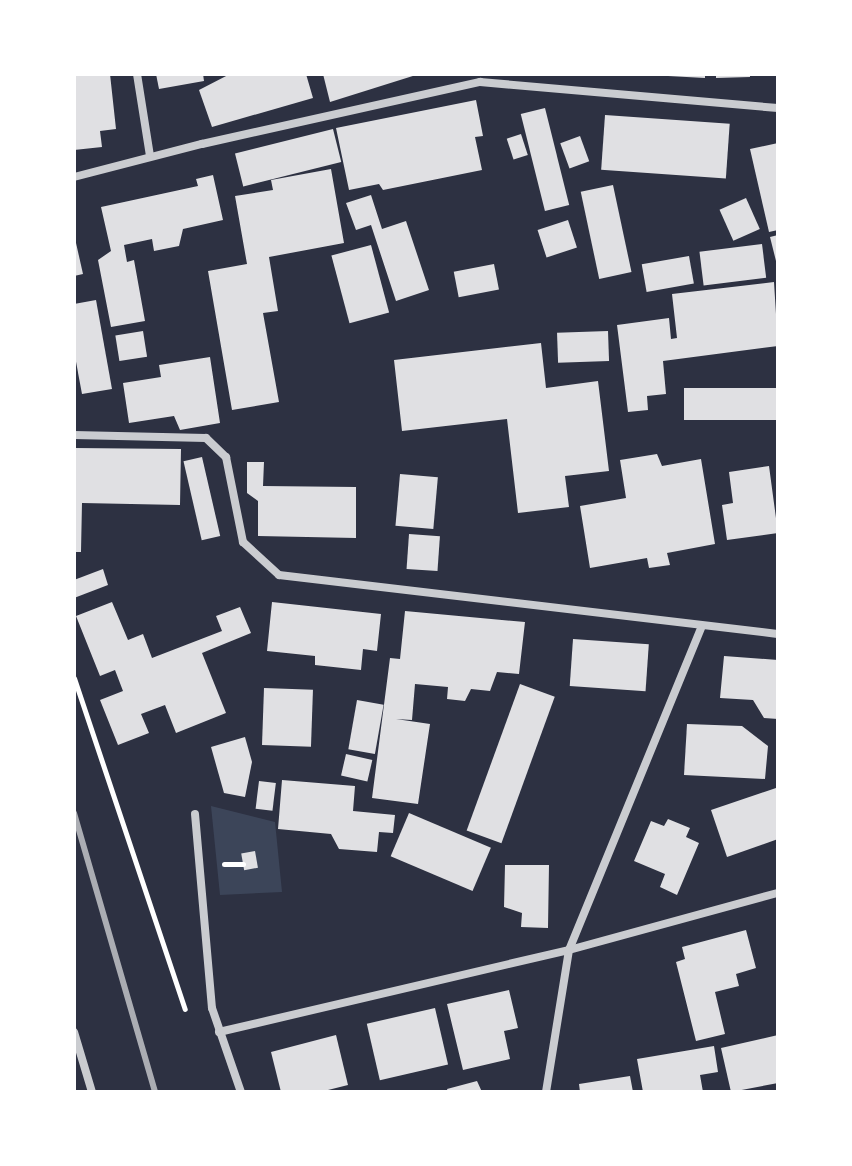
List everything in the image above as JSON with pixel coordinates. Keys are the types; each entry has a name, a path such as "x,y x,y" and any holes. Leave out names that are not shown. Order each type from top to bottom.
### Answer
{"street":[{"path":"137,74 150,156"},
{"path":"74,177 150,156 480,82 778,108"},
{"path":"74,435 206,438 226,457 243,542 279,575 778,634"},
{"path":"546,1092 569,950 702,626"},
{"path":"195,814 212,1008 241,1092"},
{"path":"219,1032 569,950 778,893"},
{"path":"74,1032 92,1092"},
{"path":"74,1076 86,1073"}],"path":[{"path":"74,678 177,989"}],"shaded area":[{"path":"211,806 275,822 282,892 220,895"}],"building":[{"path":"110,74 116,129 100,131 102,147 74,150 74,75"},
{"path":"156,74 203,74 204,81 159,89"},
{"path":"230,74 306,74 313,98 212,127 199,90"},
{"path":"323,74 416,74 416,75 330,102"},
{"path":"705,74 705,78 668,76"},
{"path":"716,74 750,74 750,77 716,78"},
{"path":"476,100 483,136 475,137 482,170 383,190 379,184 349,190 336,128"},
{"path":"545,108 569,205 545,211 521,114"},
{"path":"605,115 730,124 726,179 601,170"},
{"path":"333,129 341,162 243,186 235,153"},
{"path":"521,134 528,155 514,160 507,139"},
{"path":"580,136 589,161 570,169 560,143"},
{"path":"778,143 778,230 769,232 750,149"},
{"path":"331,169 344,243 269,257 278,311 263,313 279,402 232,410 208,271 247,264 235,196 273,190 271,180"},
{"path":"213,175 223,220 183,229 179,246 154,251 152,239 124,245 127,262 134,260 145,321 111,327 98,260 111,251 101,207 198,186 196,179"},
{"path":"613,185 632,272 599,279 581,192"},
{"path":"371,195 382,229 406,221 429,290 396,301 371,225 356,230 346,203"},
{"path":"746,198 760,229 733,241 720,210"},
{"path":"568,220 577,248 547,257 538,230"},
{"path":"74,234 83,274 74,276"},
{"path":"778,235 778,265 777,265 770,237"},
{"path":"762,244 766,278 704,285 699,252"},
{"path":"371,245 389,313 350,323 331,256"},
{"path":"689,256 694,284 647,292 642,264"},
{"path":"494,264 499,290 459,297 454,272"},
{"path":"774,282 778,346 663,361 666,394 647,396 648,410 628,412 617,325 669,318 671,339 677,338 672,294"},
{"path":"96,300 112,389 82,394 74,351 74,304"},
{"path":"143,331 147,357 119,361 115,335"},
{"path":"608,331 609,361 558,363 557,333"},
{"path":"541,343 546,388 598,381 609,471 565,476 569,507 518,513 507,419 402,431 394,360"},
{"path":"210,357 220,423 180,430 174,416 129,423 123,383 161,377 159,365"},
{"path":"684,388 778,388 778,420 684,420"},
{"path":"74,448 181,449 180,505 82,503 81,552 74,552"},
{"path":"657,454 662,466 701,459 715,544 667,553 670,565 649,568 647,558 590,568 580,506 626,498 620,460"},
{"path":"202,457 220,536 202,540 183,461"},
{"path":"247,462 264,462 263,486 356,487 356,538 258,536 258,501 247,493"},
{"path":"769,466 778,533 727,540 722,505 733,503 729,472"},
{"path":"400,474 438,477 433,529 395,526"},
{"path":"409,534 440,536 437,571 407,569"},
{"path":"103,569 108,585 74,598 74,580"},
{"path":"112,602 128,640 143,634 152,658 222,631 216,616 240,607 251,633 202,653 226,713 176,733 165,705 141,714 149,733 118,745 100,700 123,691 115,670 100,676 76,616"},
{"path":"272,602 381,614 377,651 363,649 361,670 315,665 315,656 267,651"},
{"path":"405,611 525,622 519,674 497,672 490,691 471,689 465,701 447,699 448,687 415,684 412,720 396,719 430,724 418,804 372,798 390,658 400,659"},
{"path":"573,639 649,644 646,691 570,686"},
{"path":"724,656 778,660 778,719 764,718 753,700 720,698"},
{"path":"520,684 555,697 501,843 467,831"},
{"path":"264,688 313,690 311,747 262,745"},
{"path":"357,700 384,705 375,754 348,749"},
{"path":"687,724 742,726 768,746 765,779 684,775"},
{"path":"245,737 252,762 245,797 224,793 211,747"},
{"path":"346,754 372,760 367,782 341,775"},
{"path":"282,780 355,786 353,811 395,815 393,833 379,832 377,852 339,849 331,834 278,829"},
{"path":"259,781 276,783 272,811 256,809"},
{"path":"776,788 778,839 727,857 711,810"},
{"path":"409,813 491,848 473,891 391,856"},
{"path":"668,819 690,828 686,837 699,843 677,895 660,887 665,874 634,861 651,821 664,826"},
{"path":"255,851 258,868 244,870 241,853"},
{"path":"505,865 549,865 548,928 521,927 522,913 504,907"},
{"path":"746,930 756,968 736,974 739,986 715,992 725,1034 696,1041 676,962 685,959 682,947"},
{"path":"509,990 518,1028 504,1031 510,1059 463,1070 447,1004"},
{"path":"435,1008 448,1065 380,1080 367,1024"},
{"path":"336,1035 348,1085 320,1092 281,1092 271,1052"},
{"path":"778,1035 778,1083 731,1092 721,1048"},
{"path":"714,1046 718,1072 700,1075 703,1092 643,1092 637,1059"},
{"path":"630,1076 633,1092 580,1092 579,1084"},
{"path":"477,1081 482,1092 448,1092 447,1089"}],"railway":[{"path":"74,813 155,1092"}]}
